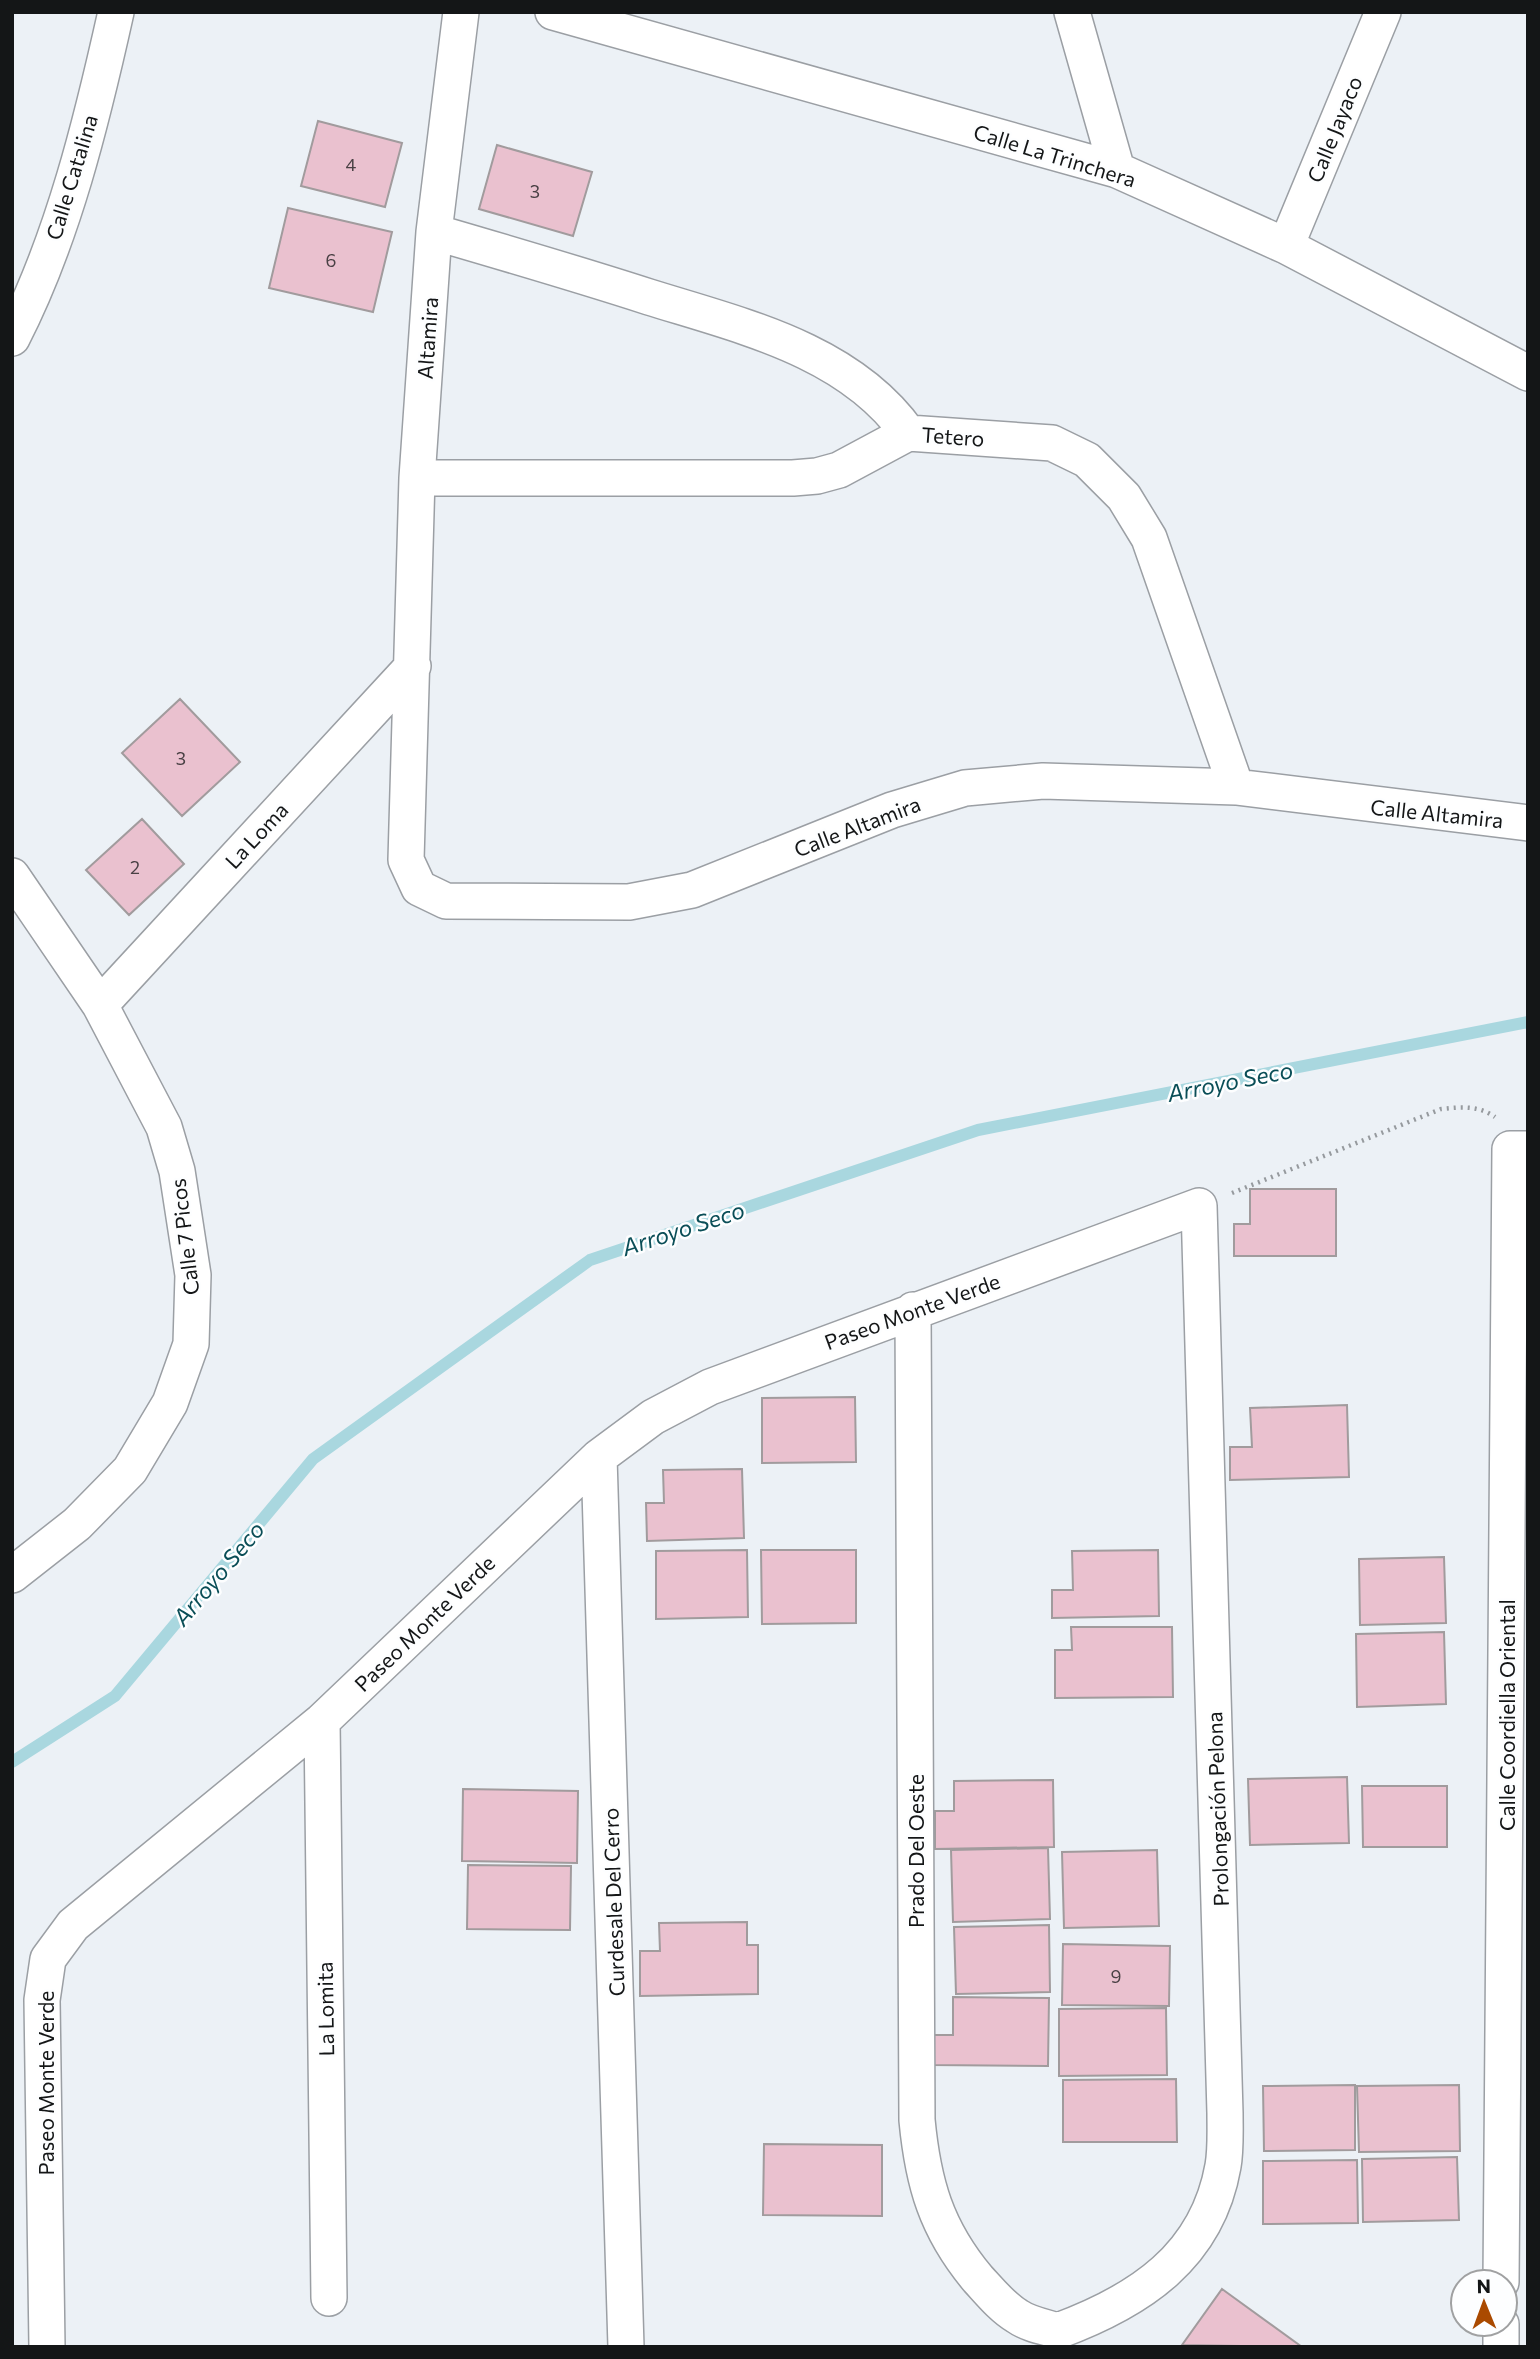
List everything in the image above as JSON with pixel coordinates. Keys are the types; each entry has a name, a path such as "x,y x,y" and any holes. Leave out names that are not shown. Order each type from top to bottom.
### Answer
{"street":[{"name":"Calle Catalina","path":"12,338 57,230 102,75 116,12"},
{"name":"Altamira","path":"413,666 417,478 434,232 461,12"},
{"name":"Calle La Trinchera","path":"553,12 1118,170 1286,246 1528,373"},
{"path":"1072,12 1118,170"},
{"name":"Calle Jayaco","path":"1286,246 1383,12"},
{"path":"434,232 775,337 854,377 891,408 908,433"},
{"name":"Tetero","path":"417,478 817,476 839,470 908,433 1052,443 1087,460 1124,497 1149,538 1236,788"},
{"name":"Calle Altamira","path":"413,666 406,860 419,888 446,901 629,902 692,890 892,810 965,788 1042,781 1236,788 1528,823"},
{"name":"La Loma","path":"100,1005 413,666"},
{"name":"Calle 7 Picos","path":"12,876 100,1005 164,1127 177,1171 193,1275 191,1344 170,1403 130,1470 77,1524 12,1575"},
{"name":"Calle Coordiella Oriental","path":"1501,2268 1519,1149"},
{"name":"Paseo Monte Verde","path":"47,2347 42,2000 48,1959 73,1926 322,1721 599,1457 653,1417 710,1387 1199,1206"},
{"name":"Prolongación Pelona","path":"1058,2339 1141,2292 1175,2263 1206,2223 1223,2166 1226,2113 1199,1206"},
{"name":"Prado Del Oeste","path":"913,1310 916,2120 921,2165 937,2218 961,2259 991,2294 1018,2318 1058,2339"},
{"name":"Curdesale Del Cerro","path":"599,1457 626,2347"},
{"name":"La Lomita","path":"322,1721 329,2298"}],"path":[{"path":"1199,1206 1441,1108 1469,1107 1486,1111 1500,1121 1519,1149"}],"building":[{"path":"318,121 402,143 385,207 301,186"},
{"path":"497,145 592,172 573,236 479,209"},
{"path":"288,208 392,232 373,312 269,288"},
{"path":"180,699 240,762 182,816 122,753"},
{"path":"142,819 184,864 129,915 86,870"},
{"path":"1250,1189 1336,1189 1336,1256 1234,1256 1234,1224 1250,1224"},
{"path":"855,1397 856,1462 762,1463 762,1398"},
{"path":"1347,1405 1349,1477 1230,1480 1230,1447 1252,1447 1250,1408"},
{"path":"742,1469 744,1538 647,1541 646,1503 664,1503 663,1470"},
{"path":"747,1550 748,1617 656,1619 656,1551"},
{"path":"761,1550 856,1550 856,1623 762,1624"},
{"path":"1158,1550 1159,1616 1052,1618 1052,1590 1073,1590 1072,1551"},
{"path":"1444,1557 1446,1623 1360,1625 1359,1559"},
{"path":"1071,1627 1172,1627 1173,1697 1055,1698 1055,1650 1072,1650"},
{"path":"1444,1632 1446,1704 1357,1707 1356,1634"},
{"path":"1347,1777 1349,1843 1250,1845 1248,1779"},
{"path":"1053,1780 1054,1847 935,1849 935,1811 954,1811 954,1781"},
{"path":"1362,1786 1447,1786 1447,1847 1363,1847"},
{"path":"463,1789 578,1791 577,1863 462,1861"},
{"path":"1048,1848 1050,1919 953,1922 951,1850"},
{"path":"1157,1850 1159,1926 1064,1928 1062,1852"},
{"path":"468,1865 571,1866 570,1930 467,1929"},
{"path":"747,1922 747,1945 758,1945 758,1994 640,1996 640,1951 660,1951 659,1923"},
{"path":"1049,1925 1050,1992 956,1994 954,1927"},
{"path":"1063,1944 1170,1946 1169,2006 1062,2005"},
{"path":"953,1997 1049,1998 1048,2066 931,2065 931,2035 953,2035"},
{"path":"1166,2008 1167,2075 1059,2076 1059,2009"},
{"path":"1176,2079 1177,2142 1063,2142 1063,2080"},
{"path":"1355,2085 1355,2150 1264,2151 1263,2086"},
{"path":"1459,2085 1460,2151 1359,2152 1357,2086"},
{"path":"764,2144 882,2145 882,2216 763,2215"},
{"path":"1457,2157 1459,2220 1363,2222 1362,2159"},
{"path":"1357,2160 1358,2223 1263,2224 1263,2161"},
{"path":"1222,2289 1302,2347 1182,2345"}],"waterway":[{"name":"Arroyo Seco","path":"12,1762 115,1696 313,1459 590,1260 978,1130 1528,1022"}]}
